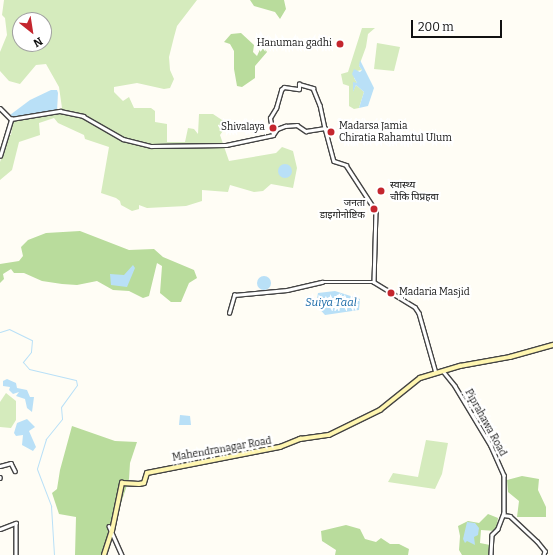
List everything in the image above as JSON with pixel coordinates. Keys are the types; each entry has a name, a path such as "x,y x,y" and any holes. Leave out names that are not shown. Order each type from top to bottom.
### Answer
{"street":[{"path":"273,135 269,127 270,118 276,108 281,90 284,87 299,88 299,84 313,88 320,105 334,161 346,165 376,211 374,282"},
{"path":"0,108 11,119"},
{"path":"11,119 68,113 83,116 123,140 151,146 226,145 273,135 277,128 285,126 297,125 306,131 325,128"},
{"path":"0,156 11,119"},
{"path":"229,313 234,295 286,290 322,282 374,282 415,307 419,313 436,373"},
{"name":"Mahendranagar Road","path":"104,555 112,531 122,483 140,484 144,483 147,473 280,447 300,439 329,435 380,410 413,382 443,371 553,345"},
{"name":"Piprahawa Road","path":"443,371 456,386 487,440 504,475 504,513 498,529 492,535 491,555"},
{"path":"0,466 11,462 15,471"},
{"path":"504,513 503,515 514,520 537,541 545,550 544,555"},
{"path":"0,529 16,523 16,555"},
{"path":"109,526 122,555"}],"green space":[{"path":"4,0 197,0 177,26 169,57 170,70 174,79 170,88 164,89 137,83 114,87 114,92 123,101 129,97 134,108 151,108 155,111 155,122 167,124 167,142 185,142 188,128 194,129 198,134 199,114 213,114 228,124 220,135 229,161 276,153 282,147 293,151 297,168 293,188 271,184 263,191 254,192 230,185 228,192 202,190 202,201 186,206 147,208 139,205 139,209 132,211 121,205 120,201 116,198 101,193 109,147 85,139 84,135 58,123 54,118 39,123 40,135 19,142 12,170 0,180 0,162 9,135 11,135 13,121 18,118 55,112 62,108 59,87 46,64 36,65 20,84 9,81 0,71 0,52 7,35 5,18 2,15"},
{"path":"250,0 284,0 286,9 280,19 275,12 254,6"},
{"path":"362,28 375,28 368,34 366,47 359,66 362,70 357,71 354,78 357,83 353,83 353,91 356,85 364,92 359,108 354,109 349,106 349,86 343,84 341,74 348,72"},
{"path":"241,33 254,45 253,52 257,56 262,45 267,52 255,66 255,78 242,87 237,86 234,69 234,51 230,44 224,42 231,34"},
{"path":"377,43 400,47 394,71 374,69"},
{"path":"80,231 129,250 154,249 163,257 194,270 197,278 189,283 181,302 171,302 160,293 162,266 157,263 149,296 143,298 129,291 113,290 97,281 77,285 62,284 42,281 24,273 14,273 11,269 3,274 4,279 0,283 0,264 19,261 23,256 21,247 28,240 46,233"},
{"path":"6,393 16,401 16,420 11,428 0,427 0,402"},
{"path":"72,426 115,441 137,442 130,463 129,479 104,555 75,555 76,517 59,514 52,493 57,489 60,470"},
{"path":"426,440 448,443 442,474 435,489 388,482 393,473 418,477"},
{"path":"522,476 539,479 538,490 546,507 546,517 517,517 519,501 508,492 507,480"},
{"path":"488,514 498,518 496,531 481,530 480,543 490,545 490,555 462,555 459,550 460,536 458,526 468,521 479,523"},
{"path":"346,525 360,529 365,539 376,542 381,538 390,544 399,544 409,549 408,555 335,555 336,550 322,541 321,531"}],"water":[{"path":"360,60 374,88 368,106 359,108 364,92 356,85 353,92 353,82 357,83 352,74 354,69 360,72 362,70 359,66"},
{"path":"51,90 57,90 58,93 57,111 14,117 10,115 30,100"},
{"path":"285,164 290,166 292,171 290,176 285,178 280,176 278,171 280,166"},
{"path":"133,265 135,268 127,287 111,285 110,274 124,275"},
{"path":"264,276 269,278 271,283 269,288 264,290 259,288 257,283 259,278"},
{"name":"Suiya Taal","path":"335,291 360,299 359,310 325,315 316,305 318,293"},
{"path":"7,379 16,383 17,388 27,390 30,397 34,397 32,412 27,408 25,399 16,396 19,392 13,394 9,390 10,387 3,386 3,381"},
{"path":"180,415 190,416 191,425 179,425"},
{"path":"27,419 35,427 29,431 36,447 33,451 22,445 23,435 16,436 14,433 17,423"},
{"path":"467,522 475,523 479,528 478,535 474,537 475,545 467,541 465,543 463,539"}],"waterway":[{"path":"0,332 9,329 32,340 31,352 23,362 29,369 76,380 77,385 61,407 62,419 46,439 37,469 51,506 54,555"}],"place":[{"name":"Hanuman gadhi","path":"340,44"},
{"name":"Shivalaya","path":"273,128"},
{"name":"Madarsa Jamia Chiratia Rahamtul Ulum","path":"331,132"},
{"name":"स्वास्थ्य चाैकि पिप्रहवा","path":"381,191"},
{"name":"जनता डाइगोनोष्टिक","path":"374,209"},
{"name":"Madaria Masjid","path":"391,293"}]}
